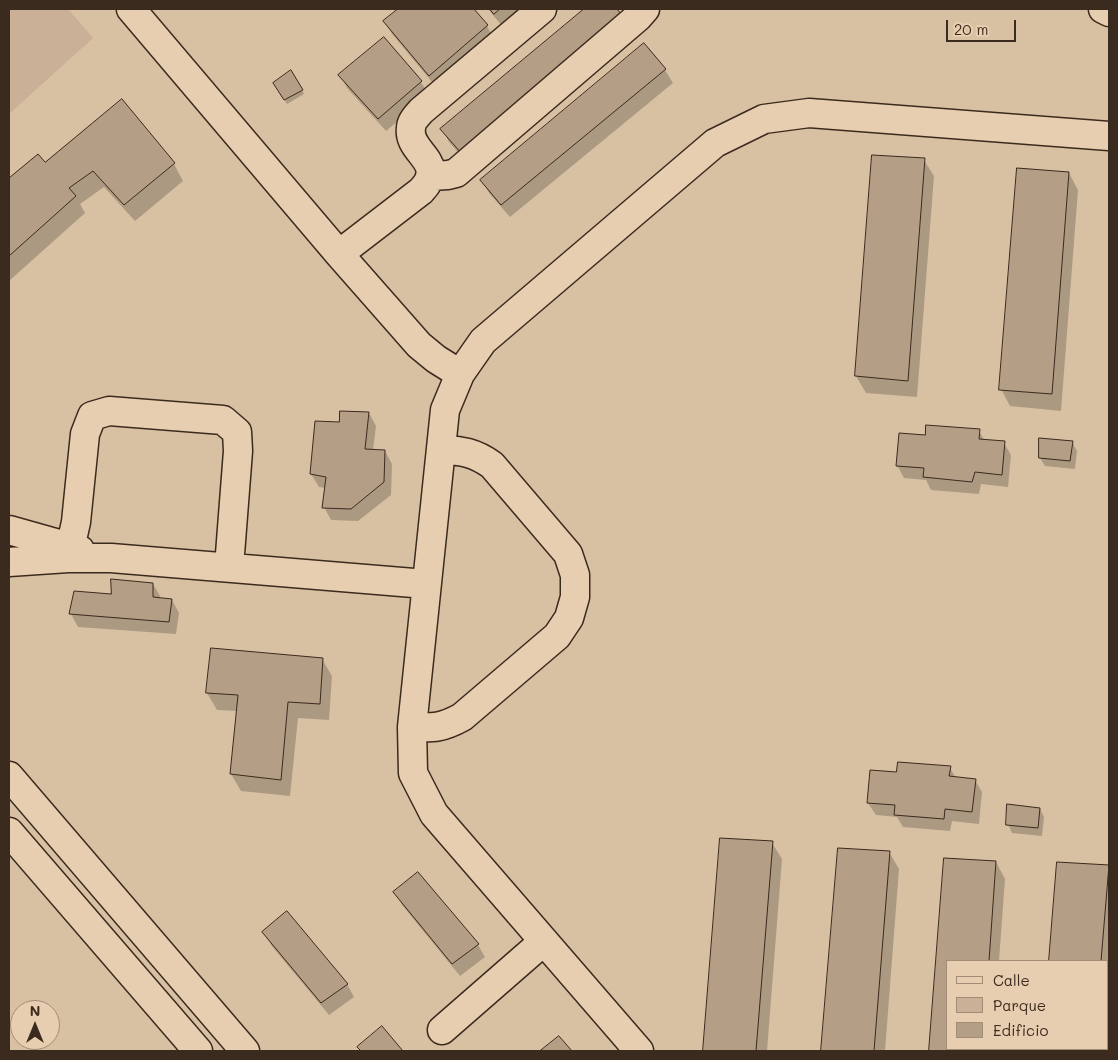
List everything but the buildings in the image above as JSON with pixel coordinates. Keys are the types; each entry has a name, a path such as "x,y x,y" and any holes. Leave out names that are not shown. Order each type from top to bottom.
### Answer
{"street":[{"path":"131,9 419,345 436,360 460,374"},
{"path":"340,254 421,192 428,184 430,166 415,145 411,135 410,127 414,119 421,111 542,9"},
{"path":"430,176 448,176 456,173 645,9"},
{"path":"1103,9 1109,12"},
{"path":"639,1051 434,814 414,773 412,727 445,410 460,374 483,341 715,144 764,119 809,113 1109,136"},
{"path":"69,553 76,522 85,434 92,416 109,411 223,420 237,432 238,451 228,567"},
{"path":"412,727 434,728 449,724 462,717 557,636 569,618 576,597 576,575 568,554 492,464 481,457 466,452 441,448"},
{"path":"9,530 69,553 426,584"},
{"path":"9,562 69,553"},
{"path":"9,776 245,1051"},
{"path":"9,832 198,1051"},
{"path":"442,1030 544,942"}],"shaded area":[{"path":"9,9 1109,9 1109,1051 9,1051"}],"green space":[{"path":"9,9 68,9 93,38 9,114"}]}
